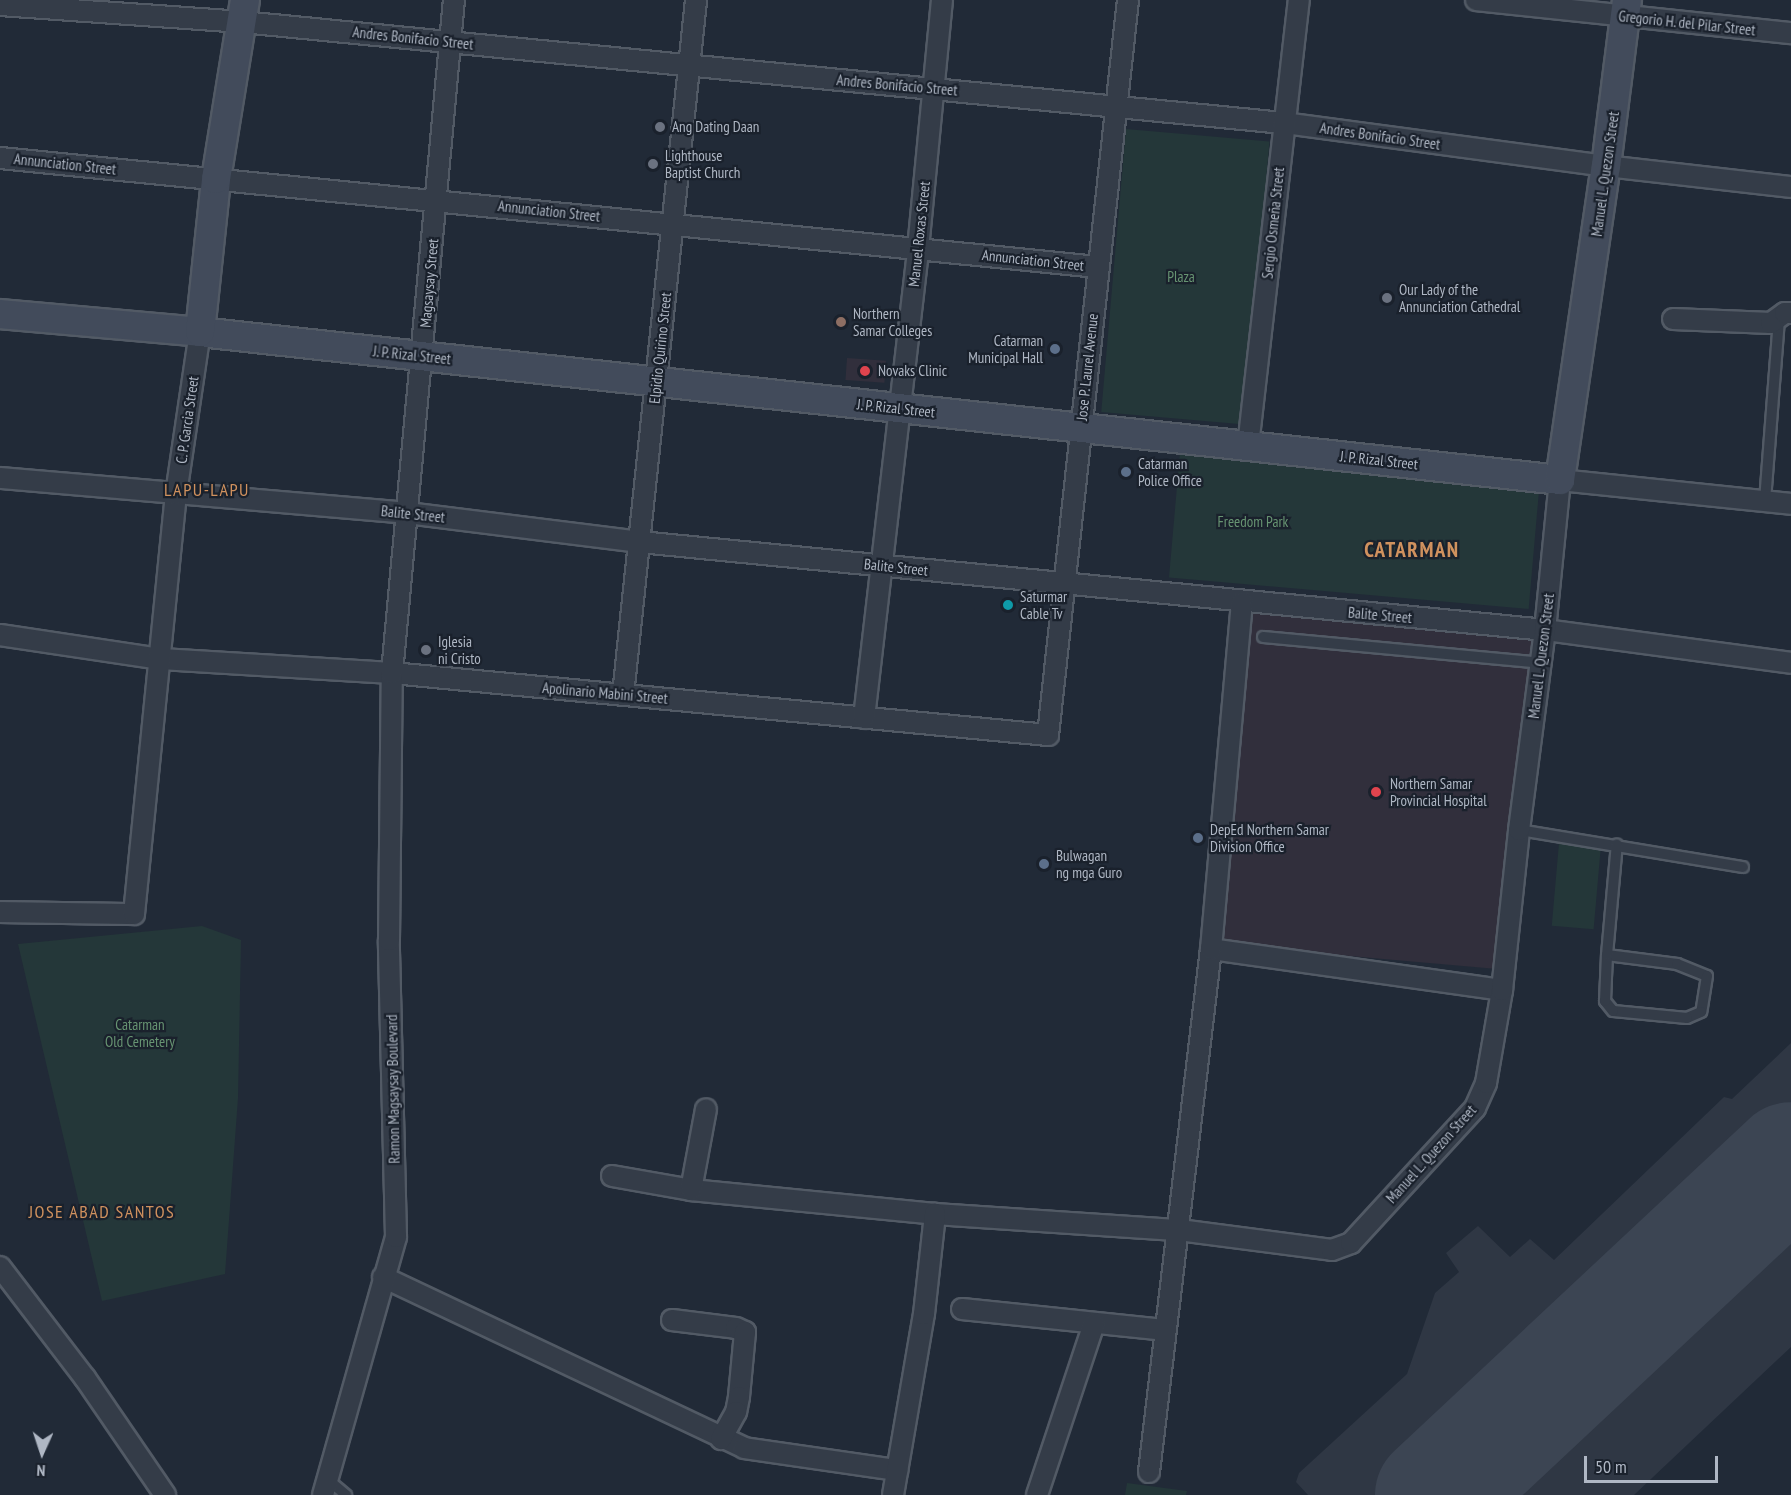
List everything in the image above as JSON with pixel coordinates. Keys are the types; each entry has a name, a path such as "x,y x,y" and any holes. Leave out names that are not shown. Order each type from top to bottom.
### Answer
{"main road":[{"name":"Manuel L. Quezon Street","path":"1560,480 1627,8"},
{"name":"C. P. Garcia Street","path":"200,332 216,179 243,11"},
{"name":"J. P. Rizal Street","path":"0,314 200,332 1560,480"}],"street":[{"name":"Magsaysay Street","path":"392,673 454,0"},
{"name":"Elpidio Quirino Street","path":"622,695 696,0"},
{"name":"Manuel Roxas Street","path":"864,718 918,249 942,0"},
{"name":"Jose P. Laurel Avenue","path":"1048,735 1128,0"},
{"name":"Sergio Osmeña Street","path":"1248,446 1299,0"},
{"name":"Gregorio H. del Pilar Street","path":"1476,0 1627,8 1791,33"},
{"name":"Andres Bonifacio Street","path":"0,5 243,11 450,42 1284,123 1606,166 1791,187"},
{"name":"Annunciation Street","path":"0,158 673,223 1098,267"},
{"path":"1673,319 1771,323 1785,316"},
{"name":"C. P. Garcia Street","path":"0,912 134,914 176,494 200,332"},
{"name":"Balite Street","path":"0,478 406,513 640,542 1545,630 1791,663"},
{"name":"J. P. Rizal Street","path":"1560,480 1791,504"},
{"name":"Manuel L. Quezon Street","path":"1179,1230 1332,1250 1352,1243 1475,1108 1486,1083 1502,990 1519,830 1545,630 1560,480"},
{"path":"1149,1472 1164,1330 1179,1230 1211,949 1242,602"},
{"name":"Apolinario Mabini Street","path":"0,635 161,659 392,673 1048,735"},
{"name":"Ramon Magsaysay Boulevard","path":"325,1487 396,1237 389,940 392,673"},
{"path":"1211,949 1502,990"},
{"path":"692,1191 706,1109"},
{"path":"612,1176 692,1191 935,1214 1179,1230"},
{"path":"893,1495 924,1314 935,1214"},
{"path":"0,1267 85,1378 165,1495"},
{"path":"383,1277 550,1354 721,1439 744,1448 897,1470"},
{"path":"962,1309 1164,1330"},
{"path":"672,1320 736,1328 745,1332 740,1397 736,1412 721,1439"},
{"path":"1037,1495 1094,1324"}],"lane":[{"path":"1765,501 1785,316"},
{"path":"1263,637 1541,663"},
{"path":"1519,830 1617,844 1743,867"},
{"path":"1607,955 1677,964 1707,976 1701,1012 1687,1018 1613,1011 1605,1001 1607,955 1617,844"},
{"path":"325,1487 346,1495"}],"shaded area":[{"name":"Novaks Clinic","path":"847,358 886,361 884,383 845,380"},
{"name":"Northern Samar Provincial Hospital","path":"1250,613 1532,638 1503,969 1221,945"},
{"path":"1791,1043 1791,1347 1634,1495 1308,1495 1296,1482 1299,1473 1407,1374 1435,1293 1459,1272 1446,1253 1478,1226 1510,1257 1530,1239 1554,1260 1724,1097 1732,1099"}],"green space":[{"name":"Plaza","path":"1126,129 1269,142 1245,424 1101,412"},
{"name":"Freedom Park","path":"1180,452 1540,483 1529,609 1169,578"},
{"path":"1559,843 1601,847 1594,929 1552,926"},
{"name":"Catarman Old Cemetery","path":"202,926 241,940 238,1098 225,1274 102,1301 18,944"},
{"path":"1127,1483 1187,1491 1186,1495 1125,1495"}],"runway":[{"path":"1435,1495 1791,1162"}],"place":[{"name":"Ang Dating Daan","path":"660,127"},
{"name":"Lighthouse Baptist Church","path":"653,164"},
{"name":"Our Lady of the Annunciation Cathedral","path":"1387,298"},
{"name":"Northern Samar Colleges","path":"841,322"},
{"name":"Catarman Municipal Hall","path":"1055,349"},
{"name":"Novaks Clinic","path":"865,371"},
{"name":"Catarman Police Office","path":"1126,472"},
{"name":"Saturmar Cable Tv","path":"1008,605"},
{"name":"Iglesia ni Cristo","path":"426,650"},
{"name":"Northern Samar Provincial Hospital","path":"1376,792"},
{"name":"DepEd Northern Samar Division Office","path":"1198,838"},
{"name":"Bulwagan ng mga Guro","path":"1044,864"}],"district":[{"name":"LAPU-LAPU","path":"207,490"},
{"name":"CATARMAN","path":"1412,550"},
{"name":"JOSE ABAD SANTOS","path":"102,1212"}]}
